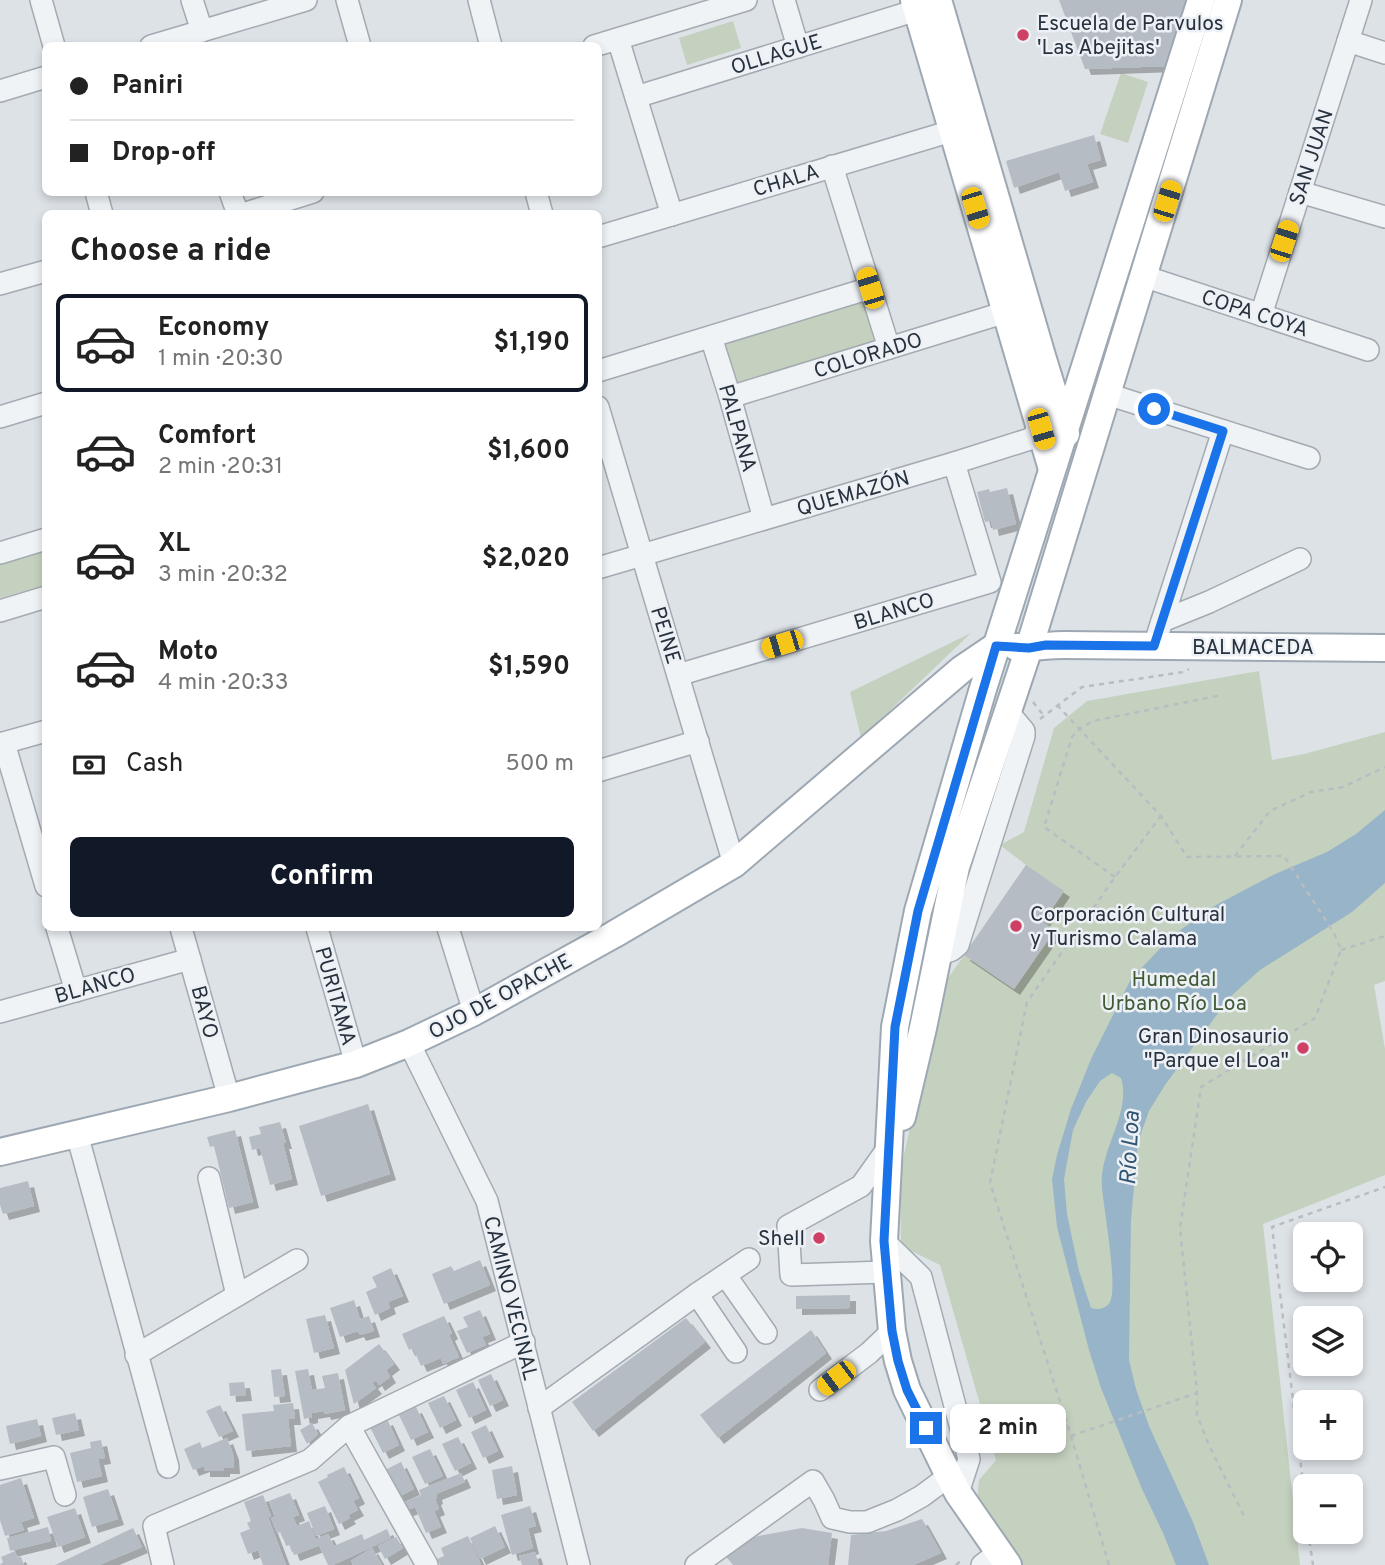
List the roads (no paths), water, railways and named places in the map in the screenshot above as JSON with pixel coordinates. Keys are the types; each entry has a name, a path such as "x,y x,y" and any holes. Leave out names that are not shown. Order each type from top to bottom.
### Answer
{"main road":[{"path":"1055,423 1084,370 1201,0"},
{"path":"887,1180 938,956 968,871 1008,712 1228,0"},
{"path":"923,4 1042,356 1055,423 1052,469 996,646 918,911 895,1027 888,1149 884,1241 892,1331 898,1361 907,1390 953,1485 997,1561"},
{"path":"963,127 1006,312 1055,423 1079,486"},
{"path":"1042,356 1068,373 1084,370"},
{"name":"BALMACEDA","path":"996,646 1029,648 1158,634 1194,646 1385,648"},
{"name":"OJO DE OPACHE","path":"0,1152 229,1098 356,1063 409,1043 474,1012 613,935 734,863 962,669 996,646"}],"street":[{"path":"41,0 53,42"},
{"path":"192,0 202,30"},
{"path":"164,42 306,0"},
{"path":"347,0 359,42"},
{"path":"479,0 490,42"},
{"path":"602,44 746,0"},
{"path":"784,0 798,47"},
{"name":"SAN JUAN","path":"1261,315 1361,0"},
{"name":"OLLAGUE","path":"636,97 798,47 923,4"},
{"path":"618,39 672,215"},
{"path":"1348,41 1385,53"},
{"path":"0,91 42,78"},
{"name":"CHALA","path":"602,236 963,127"},
{"path":"832,166 889,348"},
{"path":"1300,192 1385,217"},
{"path":"256,210 300,196"},
{"path":"0,284 42,272"},
{"name":"COPA COYA","path":"1143,276 1368,350"},
{"path":"602,370 870,288"},
{"name":"COLORADO","path":"730,397 1006,312"},
{"name":"PALPANA","path":"711,337 764,519"},
{"path":"1107,394 1309,458"},
{"path":"0,417 42,404"},
{"name":"QUEMAZÓN","path":"602,567 1030,439 1055,423"},
{"name":"PEINE","path":"602,431 734,863"},
{"path":"1158,634 1223,431"},
{"name":"BLANCO","path":"678,675 990,582 954,463"},
{"path":"0,553 42,540"},
{"path":"1158,634 1209,602 1300,559"},
{"path":"0,611 42,598"},
{"path":"42,732 2,743 42,873"},
{"path":"602,770 698,741"},
{"path":"58,931 76,991"},
{"name":"BAYO","path":"182,931 229,1098"},
{"name":"PURITAMA","path":"318,931 356,1063"},
{"path":"449,931 474,1012"},
{"name":"BLANCO","path":"0,1012 190,959"},
{"name":"CAMINO VECINAL","path":"409,1043 487,1202 579,1565"},
{"path":"77,1134 168,1468"},
{"path":"886,1272 791,1275 788,1226 861,1186 888,1149"},
{"path":"209,1178 237,1295"},
{"path":"696,1565 813,1481 832,1518 867,1522 922,1496 953,1485 969,1459 921,1277 884,1241"},
{"path":"539,1408 749,1259"},
{"path":"136,1355 297,1260"},
{"path":"726,1276 766,1333"},
{"path":"698,1294 736,1352"},
{"path":"820,1390 869,1353 892,1331"},
{"path":"163,1565 154,1527 310,1460 349,1426 524,1342"},
{"path":"349,1426 427,1565"},
{"path":"0,1469 54,1457 65,1495"}],"water":[{"name":"Humedal Urbano Río Loa","path":"1385,810 1385,883 1352,912 1260,970 1230,997 1165,1085 1149,1111 1138,1142 1131,1220 1129,1360 1149,1426 1193,1522 1209,1565 1176,1565 1101,1388 1089,1350 1057,1227 1052,1179 1057,1155 1071,1109 1091,1059 1131,979 1172,936 1216,905 1275,874 1327,852 1356,834","holes":["1112,1073 1121,1078 1122,1105 1102,1174 1112,1265 1112,1293 1106,1306 1094,1309 1091,1308 1079,1271 1067,1214 1064,1179 1073,1130 1086,1102 1100,1081"]}],"place":[{"name":"Escuela de Parvulos 'Las Abejitas'","path":"1023,35"},
{"name":"Corporación Cultural y Turismo Calama","path":"1016,926"},
{"name":"Gran Dinosaurio \"Parque el Loa\"","path":"1303,1048"},
{"name":"Shell","path":"819,1238"}],"water label":[{"name":"Río Loa","path":"1129,1148"}]}
